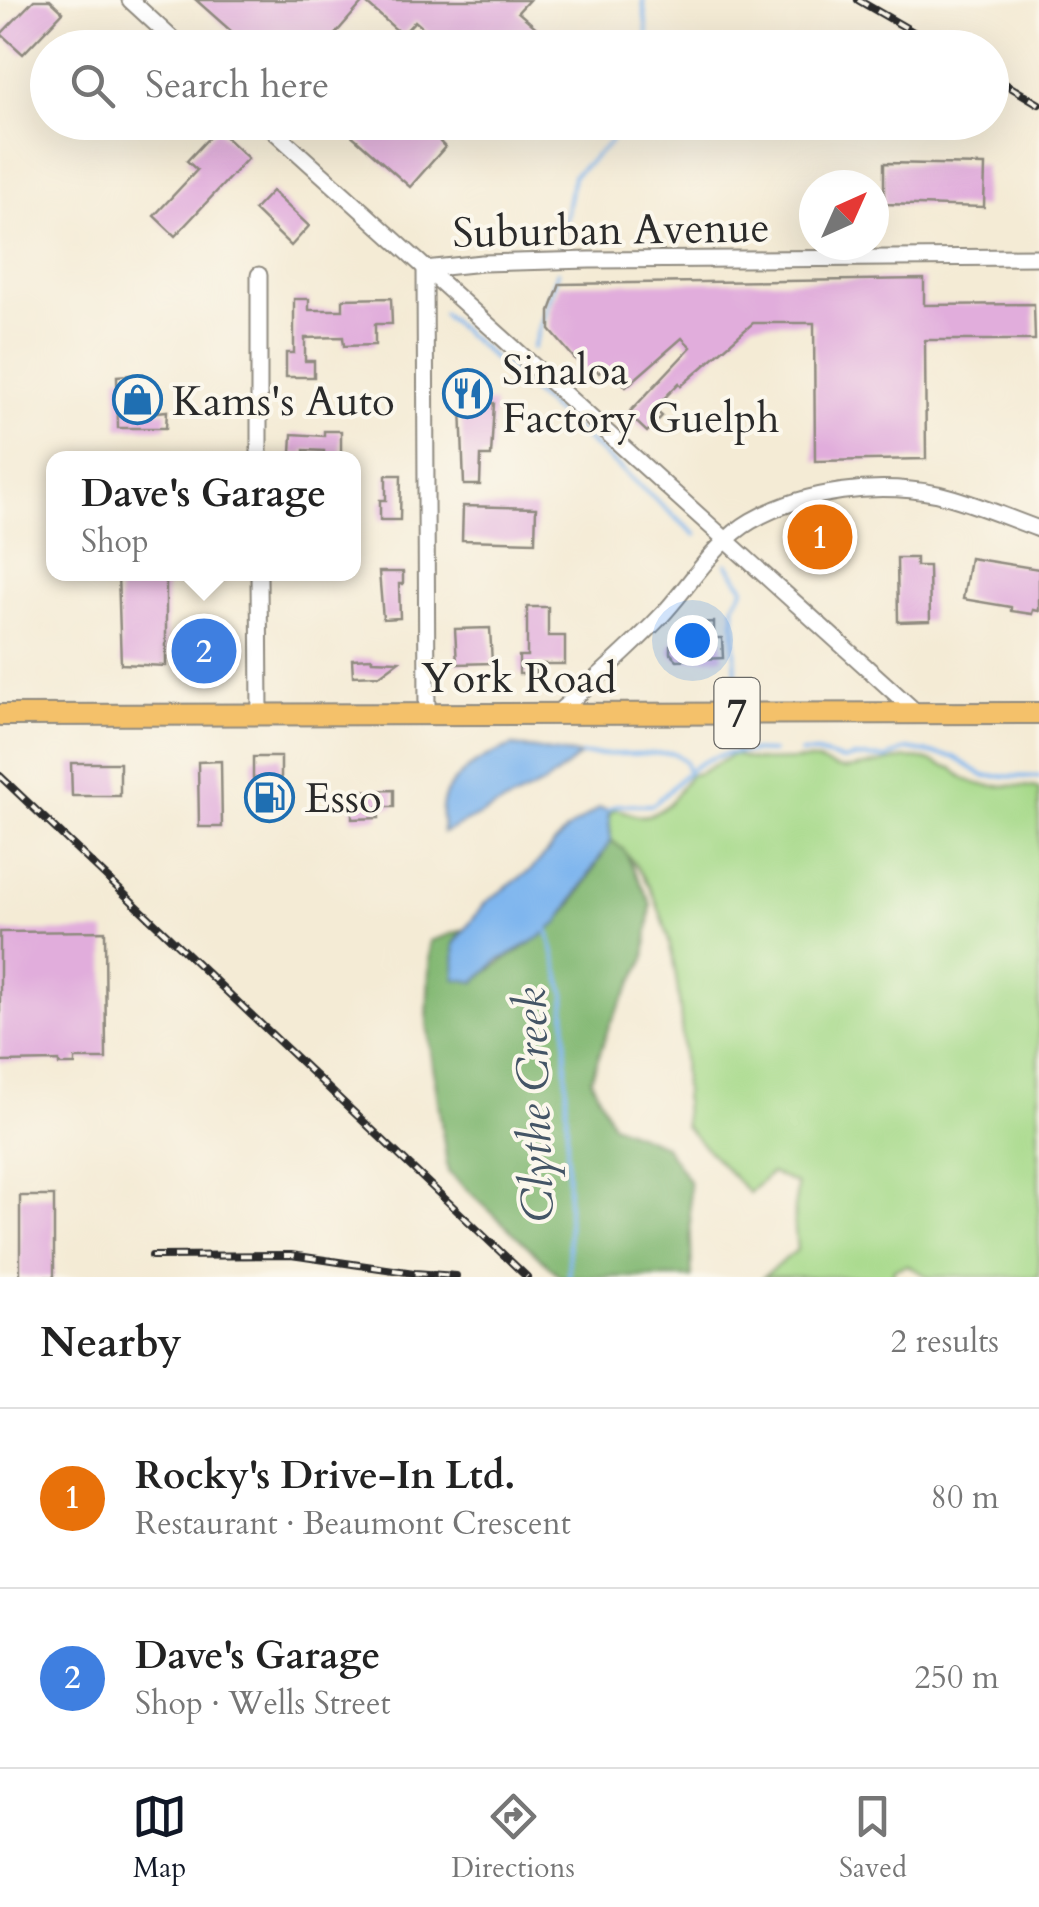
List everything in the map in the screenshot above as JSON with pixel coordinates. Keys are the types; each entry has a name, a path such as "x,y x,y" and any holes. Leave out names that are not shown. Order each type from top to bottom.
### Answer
{"main road":[{"name":"York Road","path":"0,715 1039,713"}],"street":[{"path":"130,0 162,30"},
{"path":"284,140 918,713"},
{"name":"Suburban Avenue","path":"425,268 590,260 1039,256"},
{"path":"425,268 426,714"},
{"path":"260,275 260,451"},
{"path":"556,714 636,642 727,540 751,521 803,501 832,492 888,489 944,496 1039,529"},
{"path":"260,581 260,713"}],"green space":[{"path":"734,754 763,760 813,760 844,769 922,759 952,768 973,783 1039,789 1039,1277 929,1277 907,1265 894,1269 893,1277 763,1277 797,1250 797,1184 771,1173 749,1193 685,1126 680,1013 667,933 654,897 636,865 611,840 609,814 615,809 639,816 656,812 675,797 689,775"},
{"path":"611,840 624,850 651,904 645,959 609,1026 591,1079 612,1124 664,1145 689,1181 692,1277 561,1277 448,1172 427,1023 430,941 463,930 454,944 475,982 561,918"}],"water":[{"path":"513,746 581,755 544,784 443,833 442,808 451,786 468,768"},
{"path":"599,808 608,810 611,840 558,923 496,962 475,982 455,979 454,944 486,902 531,870 566,831"}],"building":[{"path":"34,0 50,0 63,12 46,30 30,30 30,47 23,54 1,34"},
{"path":"196,0 529,0 518,12 539,30 425,30 415,21 407,30 396,30 364,1 339,30 230,30"},
{"path":"207,140 229,140 248,158 175,236 154,216 197,170 187,161"},
{"path":"357,140 442,140 445,147 410,187"},
{"path":"884,163 985,165 984,207 889,204 889,170 884,170"},
{"path":"272,191 309,226 291,246 254,210"},
{"path":"924,279 924,305 1034,304 1035,340 925,340 926,459 815,461 814,323 753,323 681,386 679,383 654,409 662,416 647,432 628,414 691,347 682,338 626,387 611,370 604,368 599,373 594,367 587,373 550,330 550,311 560,284"},
{"path":"391,298 392,324 375,324 375,345 344,346 343,337 305,338 305,361 314,361 314,377 286,377 286,353 294,353 294,299 309,299 309,310 343,310 343,299"},
{"name":"Kams's Auto","path":"143,374 144,388 157,388 157,412 167,411 166,428 118,428 117,376"},
{"path":"460,380 478,380 479,404 494,403 491,456 481,456 480,485 464,485"},
{"path":"324,431 341,431 341,451 291,451 292,434 324,436"},
{"path":"386,475 401,475 400,520 380,520 380,500 386,500"},
{"path":"463,506 536,508 535,542 462,540"},
{"path":"897,558 916,558 916,566 929,566 930,621 898,622"},
{"path":"970,558 1039,569 1039,611 1011,611 1011,607 963,599"},
{"path":"379,572 403,572 403,584 399,584 400,618 383,619"},
{"path":"118,581 166,581 166,666 121,664"},
{"path":"527,607 548,607 548,636 565,636 565,664 535,664 535,674 519,674 519,656 527,656"},
{"path":"714,622 714,638 722,638 723,658 677,660 670,653 670,646 692,623"},
{"path":"490,628 492,663 457,664 455,629"},
{"path":"191,633 208,633 208,640 217,640 217,662 191,662"},
{"path":"352,659 399,661 380,675 353,676"},
{"path":"253,757 281,757 281,778 253,778"},
{"path":"221,761 222,827 199,827 198,762"},
{"path":"71,763 120,763 120,796 72,796"},
{"path":"394,790 394,807 378,807 379,818 352,819 352,791"},
{"path":"105,931 106,1059 75,1059 75,1065 59,1065 59,1061 0,1062 0,932"},
{"path":"20,1196 54,1196 54,1277 20,1277"}],"waterway":[{"path":"643,0 647,30"},
{"path":"561,247 573,176 611,140"},
{"path":"533,348 558,272"},
{"path":"443,314 696,535"},
{"path":"727,564 744,588 734,605 736,682"},
{"path":"736,734 736,749"},
{"name":"Clythe Creek","path":"801,753 843,760 887,758 907,749 954,757 984,776 1039,777"},
{"name":"Clythe Creek","path":"608,810 617,805 652,805 692,769 713,758 735,752 772,752"},
{"path":"581,755 674,753 685,761 688,772"},
{"name":"Clythe Creek","path":"548,931 565,995 569,1277"}],"railway":[{"path":"858,0 910,30"},
{"path":"1009,86 1039,104"},
{"path":"0,776 527,1277"},
{"path":"152,1256 291,1255 456,1276"}],"place":[{"name":"Sinaloa Factory Guelph","path":"467,393"},
{"name":"Kams's Auto","path":"137,400"},
{"name":"Rocky's Drive-In Ltd.","path":"820,537"},
{"name":"Dave's Garage","path":"204,651"},
{"name":"Esso","path":"270,797"}]}
